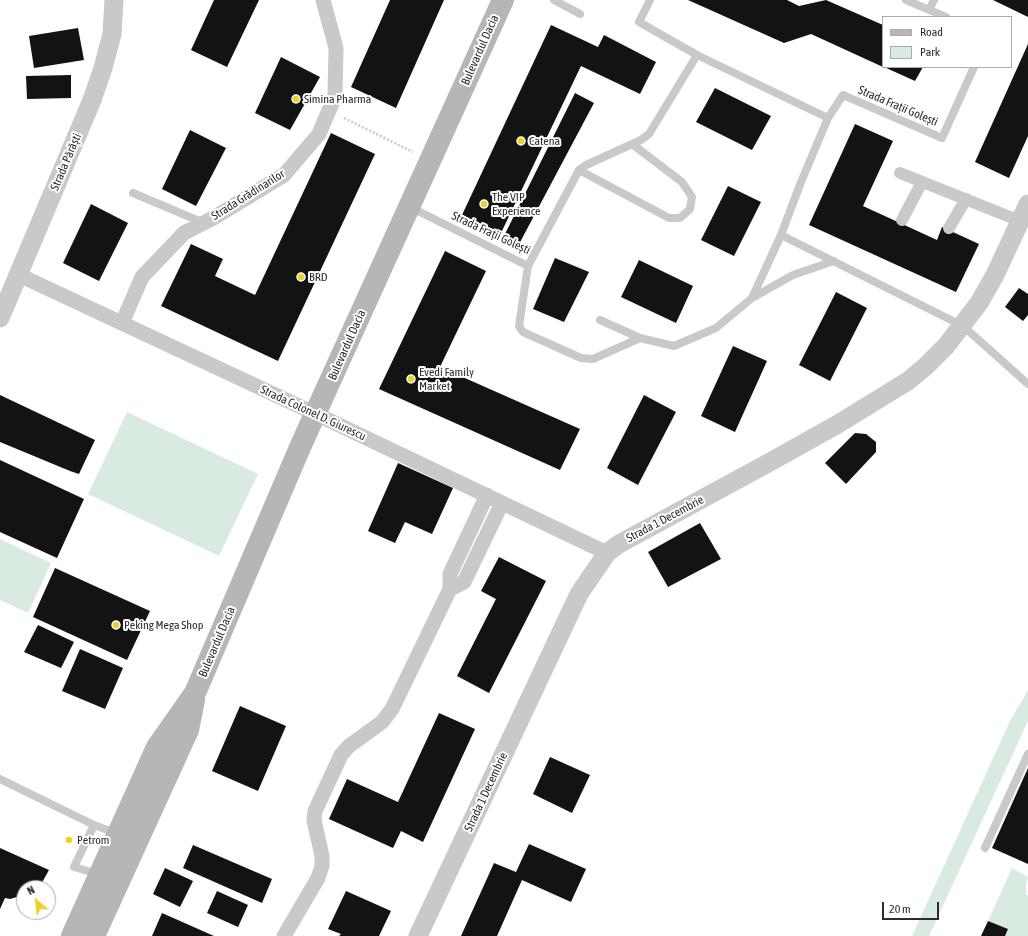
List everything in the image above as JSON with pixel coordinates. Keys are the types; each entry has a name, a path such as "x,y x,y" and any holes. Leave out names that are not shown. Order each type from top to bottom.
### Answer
{"main road":[{"name":"Bulevardul Dacia","path":"72,936 157,746 195,693 316,414 503,0"},
{"name":"Bulevardul Dacia","path":"94,936 188,730 195,693"}],"street":[{"name":"Strada Părăști","path":"0,318 92,100 103,68 112,34 114,0"},
{"name":"Strada Grădinarilor","path":"122,324 142,278 184,234 284,175 319,134 335,96 336,48 323,0"},
{"path":"900,173 1020,221"},
{"path":"902,220 922,182"},
{"path":"949,228 966,199"},
{"name":"Strada 1 Decembrie","path":"418,936 580,594 607,553 624,541 831,428 908,381 925,368 963,326 979,304 992,281 1028,204"},
{"name":"Strada Colonel D. Giurescu","path":"19,275 316,414 607,553"},
{"path":"284,936 318,878 322,866 322,856 314,820 315,811 341,756 349,746 382,722 392,709 450,589 450,574 487,495"},
{"path":"450,589 464,582 502,502"}],"lane":[{"path":"554,0 580,14"},
{"path":"650,0 639,22 697,55 828,118"},
{"path":"906,0 944,16"},
{"path":"929,10 934,0"},
{"path":"632,144 682,182 692,197 690,209 680,218 668,218 579,170 586,165 632,144 641,140 649,134 697,55"},
{"name":"Strada Frații Golești","path":"600,320 640,338 674,346 716,328 752,298 781,235 828,118 843,95 942,138 974,68"},
{"name":"Strada Frații Golești","path":"410,206 528,266 579,170"},
{"path":"133,193 204,223"},
{"path":"781,235 963,326 1028,384"},
{"path":"752,298 793,275 834,261"},
{"path":"528,266 519,326 523,332 581,358 593,359 640,338"},
{"path":"985,848 1028,754"},
{"path":"0,779 94,825 118,834"},
{"path":"94,825 74,866 100,875"}],"path":[{"path":"329,111 430,161"}],"green space":[{"path":"127,412 258,474 219,556 88,494"},
{"path":"0,539 51,563 28,613 0,600"},
{"path":"1028,690 1028,721 929,936 912,936 1010,721"},
{"path":"1012,868 1028,877 1026,894 1028,896 1028,936 1005,936 1008,929 988,921"}],"building":[{"path":"214,0 259,0 227,67 191,50"},
{"path":"390,0 444,0 396,108 351,87"},
{"path":"688,0 787,0 799,6 826,0 882,25 882,67 811,34 784,43"},
{"path":"993,0 1028,0 1028,17"},
{"path":"551,25 598,47 604,35 656,62 640,94 581,66 501,233 462,215"},
{"path":"78,28 84,60 34,68 29,36"},
{"path":"1028,44 1028,136 1009,178 975,162"},
{"path":"281,57 320,77 290,130 255,113"},
{"path":"886,68 922,68 915,81"},
{"path":"71,75 71,98 27,99 26,76"},
{"path":"715,88 771,116 752,150 696,122"},
{"path":"575,93 594,103 518,246 503,238"},
{"path":"855,124 893,141 863,206 937,240 942,227 979,244 956,292 809,225"},
{"path":"190,130 226,148 196,206 162,189"},
{"path":"331,133 375,154 278,361 161,306 191,244 223,259 215,276 255,295"},
{"path":"728,186 761,202 734,256 701,240"},
{"path":"91,204 128,223 99,281 63,263"},
{"path":"445,251 486,271 440,367 580,429 560,470 379,389"},
{"path":"555,258 589,272 564,322 533,309"},
{"path":"639,260 693,286 676,323 621,297"},
{"path":"1019,288 1028,294 1028,315 1023,321 1005,307"},
{"path":"836,292 867,308 830,381 799,365"},
{"path":"733,346 767,361 735,432 701,416"},
{"path":"0,395 95,440 79,474 0,442"},
{"path":"644,395 676,412 638,485 607,468"},
{"path":"855,433 866,434 876,442 876,452 846,484 825,463"},
{"path":"0,460 84,499 57,558 0,532"},
{"path":"398,463 453,488 432,534 405,522 395,543 368,531"},
{"path":"700,523 721,559 668,587 648,552"},
{"path":"499,557 546,581 489,693 457,676 496,599 481,591"},
{"path":"55,568 150,611 127,660 33,617"},
{"path":"38,625 74,642 61,668 24,652"},
{"path":"80,649 123,668 105,709 62,691"},
{"path":"240,706 286,726 258,791 212,771"},
{"path":"439,713 475,729 423,842 401,831 393,848 329,819 347,779 398,802"},
{"path":"550,757 590,775 572,813 533,794"},
{"path":"1028,768 1028,864 992,848"},
{"path":"529,844 586,869 571,902 522,880 497,936 461,936 494,863 516,872"},
{"path":"193,845 272,879 262,903 183,868"},
{"path":"0,848 49,870 43,880 16,880 16,897 10,899 5,898 0,909"},
{"path":"165,868 193,881 180,907 153,894"},
{"path":"217,891 248,905 238,927 207,913"},
{"path":"346,891 391,911 379,936 339,936 341,934 328,929"},
{"path":"162,913 214,936 152,936"},
{"path":"988,921 1008,929 1005,936 981,936"}],"place":[{"name":"Simina Pharma","path":"296,99"},
{"name":"Catena","path":"521,141"},
{"name":"The VIP Experience","path":"484,204"},
{"name":"BRD","path":"301,277"},
{"name":"Evedi Family Market","path":"411,379"},
{"name":"Peking Mega Shop","path":"116,625"},
{"name":"Petrom","path":"69,840"}]}
